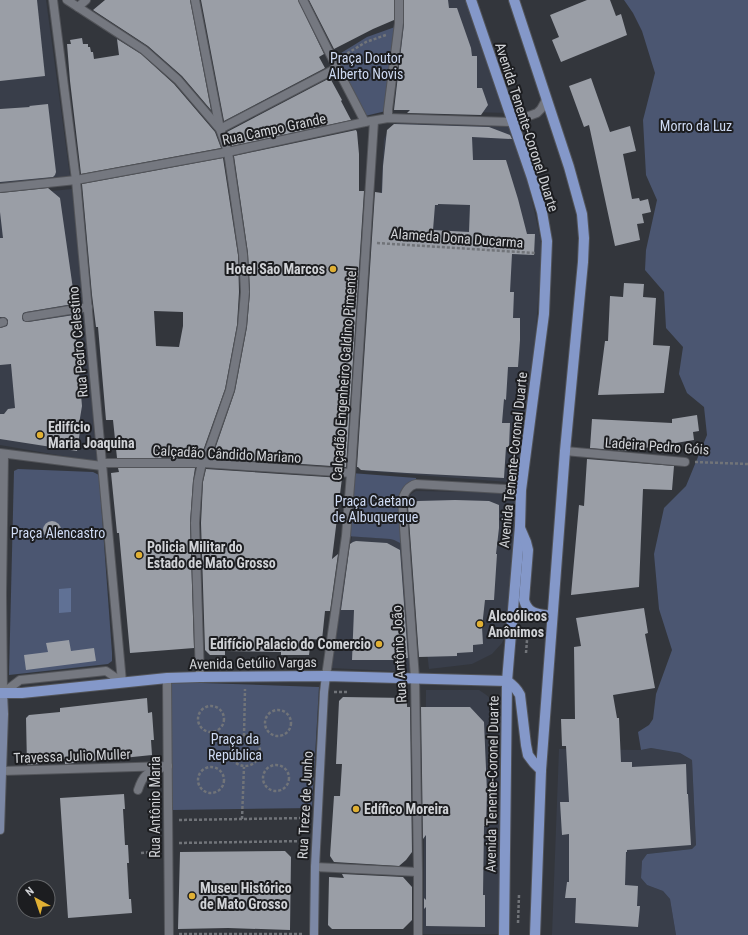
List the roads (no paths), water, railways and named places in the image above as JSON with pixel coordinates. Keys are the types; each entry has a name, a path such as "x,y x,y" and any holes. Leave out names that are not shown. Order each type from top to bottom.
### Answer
{"main road":[{"name":"Avenida Tenente-Coronel Duarte","path":"471,0 532,178 542,212 547,241 544,314 521,490 520,526 507,681 504,935"},
{"name":"Avenida Tenente-Coronel Duarte","path":"514,0 569,167 582,214 584,238 565,451 541,770 535,935"},
{"path":"520,526 528,550 524,600 526,607 534,613 552,616"},
{"name":"Avenida Getúlio Vargas","path":"2,693 22,693 167,678 200,677 326,676 507,681"},
{"path":"507,681 515,686 520,695 528,755 541,770"}],"street":[{"name":"Rua Pedro Celestino","path":"53,0 76,180 122,682"},
{"path":"67,0 144,50 178,80 220,129"},
{"path":"78,7 86,0"},
{"path":"195,0 220,129 228,152 243,254 245,292 242,326 230,390 209,450 202,463 198,481 195,523 200,677"},
{"path":"303,0 365,122"},
{"path":"388,118 399,23 399,0"},
{"path":"220,129 335,65"},
{"name":"Rua Campo Grande","path":"0,188 76,180 228,152 388,118 513,122 536,113 541,109 546,100"},
{"name":"Calçadão Engenheiro Galdino Pimentel","path":"326,676 346,536 374,121"},
{"path":"28,317 88,307"},
{"name":"Ladeira Pedro Góis","path":"565,451 685,462"},
{"path":"0,830 4,714 2,693 1,594 2,454"},
{"name":"Calçadão Cândido Mariano","path":"2,454 102,465 202,463 351,473"},
{"name":"Rua Antônio João","path":"418,935 415,678 402,500 406,491 412,485 416,484 521,490"},
{"name":"Rua Treze de Junho","path":"314,935 315,867 326,676"},
{"name":"Rua Antônio Maria","path":"167,678 171,934"},
{"path":"138,790 143,777 146,774 168,766"},
{"name":"Travessa Julio Muller","path":"2,771 168,766"},
{"path":"315,867 418,872"}],"place":[{"name":"Hotel São Marcos","path":"333,269"},
{"name":"Edifício Maria Joaquina","path":"40,435"},
{"name":"Policia Militar do Estado de Mato Grosso","path":"139,555"},
{"name":"Alcoólicos Anônimos","path":"480,624"},
{"name":"Edifício Palacio do Comercio","path":"379,644"},
{"name":"Edífico Moreira","path":"356,809"},
{"name":"Museu Histórico de Mato Grosso","path":"192,896"}],"park label":[{"name":"Praça Doutor Alberto Novis","path":"366,66"},
{"name":"Morro da Luz","path":"696,126"},
{"name":"Praça Caetano de Albuquerque","path":"375,510"},
{"name":"Praça Alencastro","path":"58,533"},
{"name":"Praça da República","path":"235,748"}]}
